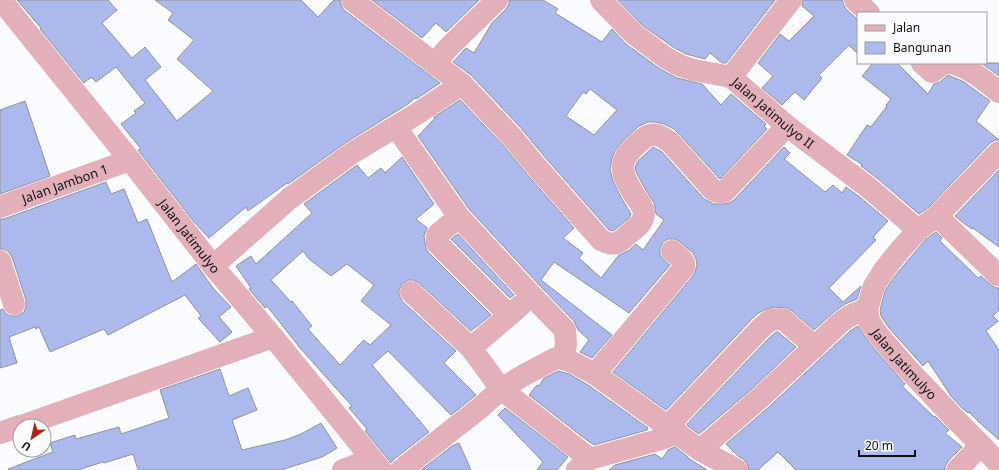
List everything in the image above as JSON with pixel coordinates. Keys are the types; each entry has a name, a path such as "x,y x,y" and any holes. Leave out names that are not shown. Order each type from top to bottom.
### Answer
{"street":[{"name":"Jalan Jatimulyo","path":"0,0 130,160 213,266 376,464"},
{"path":"352,0 462,84 510,136 601,240 607,243 612,244 620,241 640,224 643,219 643,206 633,193 624,177 622,170 628,153 646,136 656,134 670,142 712,190 724,192 787,126"},
{"path":"434,64 446,50 497,0"},
{"name":"Jalan Jatimulyo II","path":"601,0 634,34 666,58 681,66 694,70 732,77 787,126 870,188 918,230"},
{"path":"732,77 791,0"},
{"path":"855,0 867,12"},
{"path":"923,64 932,72 943,64"},
{"path":"956,64 976,74 999,92"},
{"path":"213,266 289,199 352,153 396,127 462,84"},
{"path":"396,127 460,217 565,330 566,344 563,359"},
{"path":"700,450 761,397 848,316 855,312 867,310 874,286 884,270 918,230 937,216 999,152"},
{"name":"Jalan Jambon 1","path":"0,207 130,160"},
{"path":"937,216 999,276"},
{"path":"460,217 438,234 437,243 509,315"},
{"path":"595,374 684,267 682,260 672,251"},
{"path":"0,261 14,304"},
{"path":"411,292 471,348 501,389 583,464 658,440 673,430 759,330 772,319 784,320 815,347"},
{"path":"471,348 532,296"},
{"name":"Jalan Jatimulyo","path":"867,310 869,321 905,366 999,464"},
{"path":"44,418 273,337"},
{"path":"401,470 480,408 501,389 524,375 558,358 574,363 595,374 700,450 737,470"},
{"path":"0,434 12,429"},
{"path":"957,470 981,445"},
{"path":"343,470 376,464"}],"building":[{"path":"17,0 108,0 117,10 102,23 132,58 145,47 161,67 145,80 177,121 213,91 177,59 194,40 168,20 173,13 155,0 301,0 318,17 334,0 340,0 344,10 440,83 345,143 248,211 246,207 209,238 194,222 138,150 141,149 121,124 136,113 134,111 145,103 116,67 96,82 91,77 84,83"},
{"path":"372,0 479,0 446,32 436,23 422,38"},
{"path":"509,0 543,0 558,9 555,13 602,42 612,29 626,44 660,69 677,78 702,84 721,105 731,94 766,124 764,126 767,129 720,179 674,129 664,124 655,122 648,122 639,126 621,143 612,158 610,170 613,181 631,214 629,218 613,231 609,230 520,127 471,75 453,62 466,48 474,53 492,23 509,4","holes":["590,89 617,110 594,135 566,116 583,92 586,94"]},
{"path":"618,0 775,0 726,63 722,63 710,53 705,59 686,54 673,47 642,25"},
{"path":"803,0 842,0 846,9 857,19 857,53 849,45 819,75 822,78 804,100 795,92 782,105 762,88 773,76 758,63 780,34 789,41 814,16 802,6"},
{"path":"999,63 999,76 982,64"},
{"path":"872,64 898,64 928,94 934,84 940,82 948,75 964,82 990,101 976,121 999,140 995,140 990,143 929,207 919,214 861,166 863,165 847,155 867,125 871,127 891,99 862,76"},
{"path":"460,100 502,144 574,228 563,238 583,253 579,258 601,278 619,255 628,251 636,244 643,250 664,220 656,214 654,203 635,170 638,161 653,147 662,152 704,199 714,204 724,204 733,201 784,147 790,153 784,159 825,192 833,185 842,193 846,187 888,221 873,237 876,240 829,288 843,302 861,286 857,299 845,304 835,311 814,330 787,308 775,307 757,314 666,410 613,372 693,276 697,265 693,253 675,239 668,239 663,242 660,248 660,255 670,265 629,313 554,262 541,280 612,335 592,358 580,352 589,340 578,330 574,321 469,209 418,136 435,118 434,117"},
{"path":"25,101 50,176 0,194 0,110"},
{"path":"402,157 434,204 416,219 427,228 424,236 428,252 491,315 471,331 419,283 413,280 408,280 402,284 399,290 399,295 402,301 456,351 444,363 476,395 451,415 388,351 372,365 429,432 391,463 365,431 367,429 349,408 352,406 300,348 267,306 265,308 249,289 251,288 236,266 251,256 256,264 312,213 304,204 357,165 368,178 381,168 385,173","holes":["303,251 309,259 331,276 347,264 374,285 361,301 391,325 370,345 364,340 340,365 308,329 312,326 292,301 291,302 271,280"]},
{"path":"999,170 999,247 955,216"},
{"path":"106,182 111,194 124,189 138,223 147,219 172,282 196,264 213,288 231,307 219,317 232,332 220,342 198,318 201,316 185,295 108,335 104,329 50,352 39,327 36,329 35,327 9,337 17,363 0,368 0,310 3,309 6,314 11,316 17,316 24,312 26,300 12,257 8,251 0,249 0,219 4,219"},
{"path":"936,232 942,238 940,241 978,278 981,276 991,285 999,288 999,310 993,316 998,321 986,331 999,350 999,440 969,412 968,413 962,408 951,396 928,361 923,366 889,328 881,316 880,310 885,291 894,277 926,239"},
{"path":"458,234 514,295 510,298 451,239"},
{"path":"858,326 870,344 905,384 902,386 949,430 945,433 962,447 948,461 945,470 796,470 778,452 758,470 749,470 747,463 726,444 770,406 850,331"},
{"path":"776,332 796,347 753,388 699,434 688,426 687,424"},
{"path":"220,369 229,396 248,388 257,410 232,420 242,450 285,440 301,434 321,423 337,448 322,457 281,470 138,470 133,454 78,470 8,469 37,458 52,458 52,442 75,435 76,439 119,427 121,434 169,418 160,390"},
{"path":"558,371 569,374 588,385 648,428 647,430 594,445 529,395 537,385 539,386 544,378"},
{"path":"505,408 568,457 557,470 537,470 543,462 498,415"},
{"path":"459,443 471,470 421,470 452,446"},
{"path":"675,447 688,458 707,470 609,470 615,465 655,454 662,459 668,450"}]}
